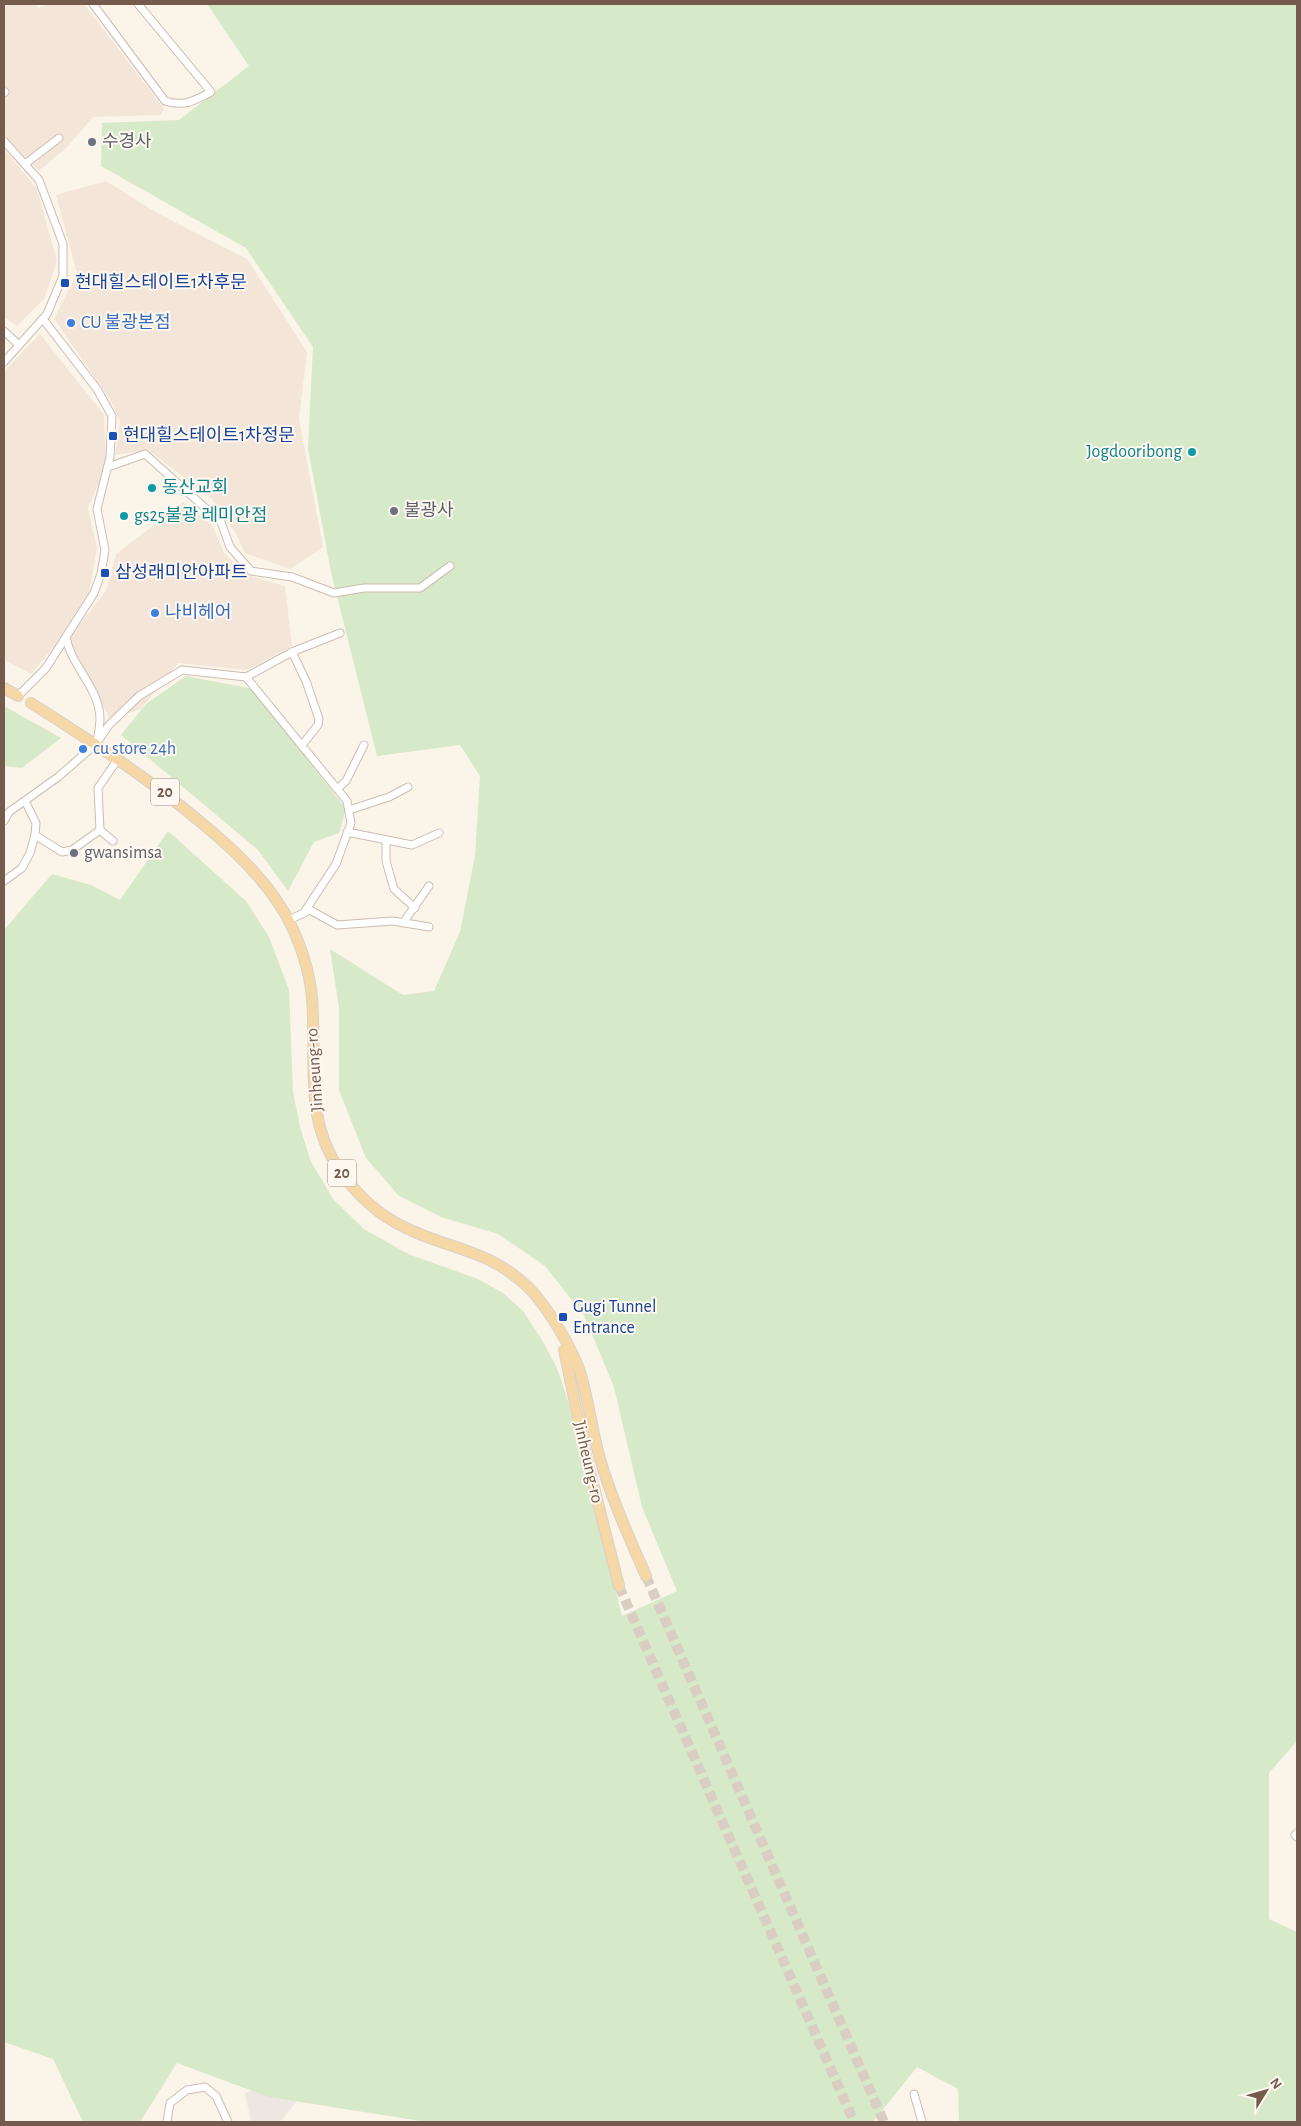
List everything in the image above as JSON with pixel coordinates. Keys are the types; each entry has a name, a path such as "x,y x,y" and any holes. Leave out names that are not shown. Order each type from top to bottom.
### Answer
{"main road":[{"path":"4,688 18,696"},
{"name":"Jinheung-ro","path":"31,703 96,744 170,796 221,839 268,888 288,920 311,988 312,1082 318,1121 325,1144 339,1168 365,1200 389,1219 406,1228 465,1248 503,1266 530,1289 542,1304 562,1336 580,1372 600,1457 614,1503 646,1576"},
{"name":"Jinheung-ro","path":"562,1336 586,1456 619,1586"}],"street":[{"path":"93,4 165,101 179,105 191,103 211,92 138,4"},
{"path":"25,164 59,138"},
{"path":"4,141 39,180 63,244 63,276 44,319 4,362"},
{"path":"18,696 46,668 94,593 101,574 105,550 97,509 108,467 112,416 97,389 44,319"},
{"path":"4,331 20,345"},
{"path":"108,467 144,454 221,522 230,547 251,570 292,577 334,593 364,588 420,588 450,566"},
{"path":"4,821 9,812 96,744 109,725 139,696 182,670 246,678 292,652 340,632"},
{"path":"66,638 77,666 97,704 100,718 96,744"},
{"path":"292,652 306,681 319,719 318,725 302,745"},
{"path":"246,678 347,802 351,823 336,864 305,912"},
{"path":"337,789 346,780 364,745"},
{"path":"113,841 100,830 98,788 118,759"},
{"path":"349,810 390,796 408,787"},
{"path":"4,881 22,868 30,853 35,835 36,823 25,801"},
{"path":"35,835 62,852 72,850 100,830"},
{"path":"347,832 412,845 439,833"},
{"path":"386,841 386,861 394,889 415,908"},
{"path":"403,923 429,886"},
{"path":"288,920 310,910 337,925 393,921 429,927"},
{"path":"167,2122 170,2103 187,2090 204,2087 216,2096 228,2122"},
{"path":"914,2094 922,2122"}],"shaded area":[{"path":"4,4 36,4 38,8 48,4 84,4 164,109 161,115 93,117 67,147 39,171 4,134"},
{"path":"4,149 37,189 57,261 44,299 17,326 4,317"},
{"path":"106,181 157,213 247,259 307,352 299,419 323,547 290,569 245,553 235,532 212,499 148,450 115,455 120,421 110,399 54,319 77,273 56,195"},
{"path":"40,334 104,415 106,466 88,508 97,548 89,592 56,644 31,674 4,660 4,371"},
{"path":"184,502 213,526 224,553 246,575 285,586 292,646 247,670 178,663 141,709 110,719 69,638 106,591 116,554"},
{"path":"263,2084 306,2090 280,2122 251,2122 245,2093"}],"green space":[{"path":"207,4 1297,4 1297,1741 1269,1773 1269,1919 1297,1932 1297,2122 959,2122 958,2089 917,2067 873,2122 427,2122 269,2097 177,2063 140,2122 83,2122 53,2059 4,2042 4,930 52,874 91,885 120,900 168,831 246,901 269,937 289,990 293,1092 300,1127 311,1162 334,1200 364,1229 408,1254 478,1279 503,1293 523,1311 557,1368 568,1401 622,1616 677,1591 642,1507 614,1387 584,1315 545,1266 498,1234 441,1217 399,1196 366,1158 339,1090 339,1008 330,949 403,995 434,991 460,932 475,856 480,776 460,745 377,756 331,572 308,448 313,347 246,248 101,166 102,123 179,120 249,66"},
{"path":"186,676 253,689 346,809 339,833 314,842 288,891 258,850 121,735 146,704"},
{"path":"4,706 61,738 22,768 4,766"}],"tunnel":[{"path":"646,1576 884,2122"},
{"path":"619,1586 854,2122"}],"place":[{"name":"수경사","path":"92,142"},
{"name":"현대힐스테이트1차후문","path":"65,283"},
{"name":"CU 불광본점","path":"71,323"},
{"name":"현대힐스테이트1차정문","path":"113,436"},
{"name":"Jogdooribong","path":"1192,452"},
{"name":"동산교회","path":"152,488"},
{"name":"불광사","path":"394,511"},
{"name":"gs25불광 레미안점","path":"124,516"},
{"name":"삼성래미안아파트","path":"105,573"},
{"name":"나비헤어","path":"155,613"},
{"name":"cu store 24h","path":"83,749"},
{"name":"gwansimsa","path":"74,853"},
{"name":"Gugi Tunnel Entrance","path":"563,1317"}]}
